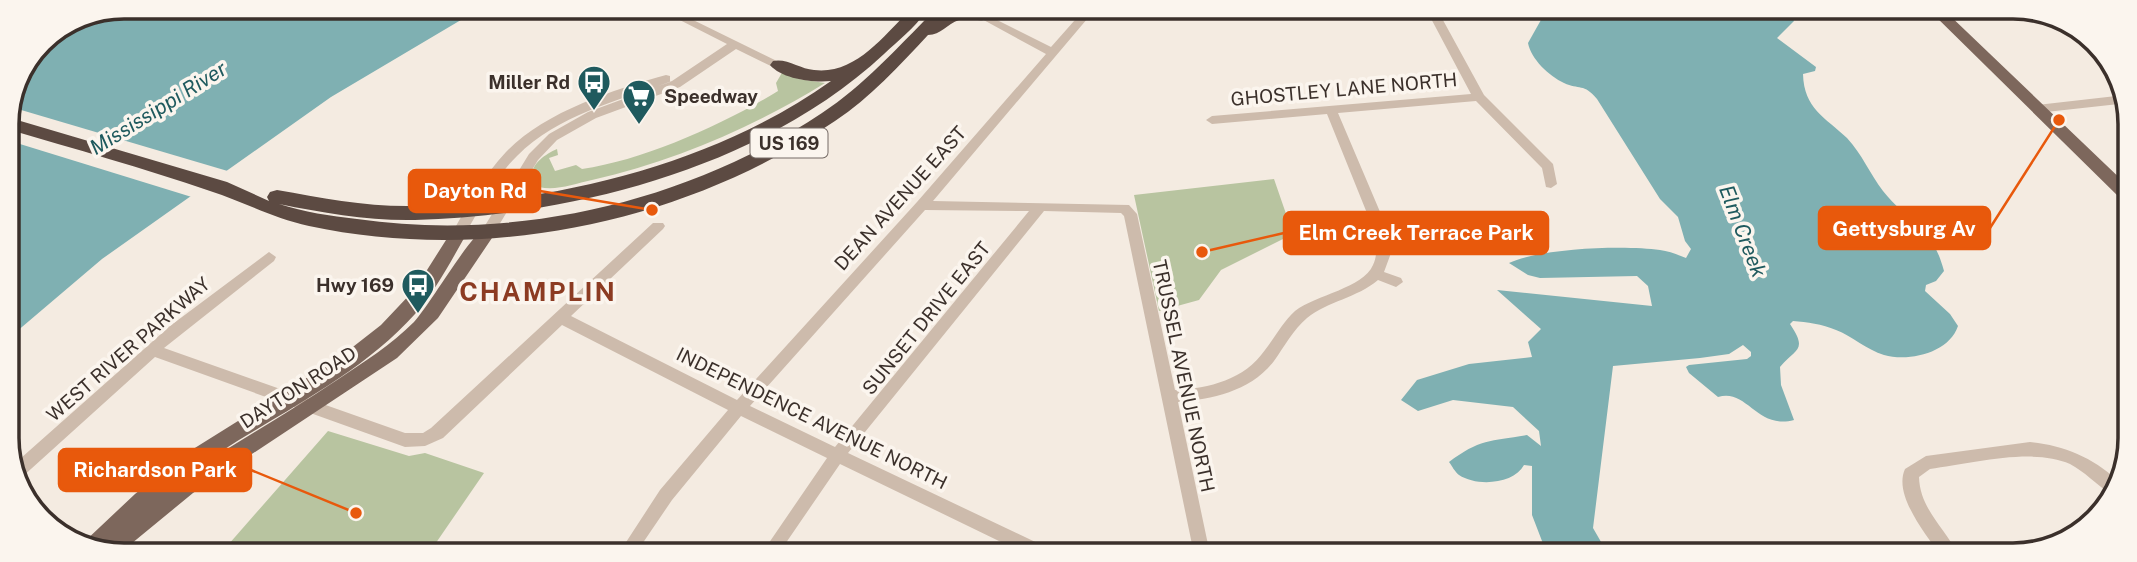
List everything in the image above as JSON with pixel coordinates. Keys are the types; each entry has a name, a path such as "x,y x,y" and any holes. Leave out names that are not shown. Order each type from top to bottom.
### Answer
{"highway":[{"path":"779,65 812,77 842,72 863,57 905,19"},
{"name":"US 169","path":"19,127 223,188 340,208 394,211 505,206 622,183 684,163 743,139 831,89 884,46 910,19"},
{"name":"US 169","path":"223,188 259,205 327,223 399,232 488,232 602,214 693,187 783,146 830,117 870,85 935,19"},
{"path":"870,85 893,72 948,19"}],"main road":[{"path":"1945,19 2118,186"},
{"name":"DAYTON ROAD","path":"117,542 181,489 312,407 411,336 441,303 488,232"},
{"name":"DAYTON ROAD","path":"99,540 132,508 183,466 357,354 406,313 433,278 459,233"}],"street":[{"path":"683,19 734,46 779,65"},
{"path":"990,19 1052,53"},
{"name":"DEAN AVENUE EAST","path":"634,543 666,495 739,408 922,205 1082,19"},
{"path":"1436,19 1479,97 1548,167 1551,184"},
{"path":"488,232 533,157 553,137 592,115 676,85 734,46"},
{"path":"459,233 512,153 550,125 590,105 708,62"},
{"name":"GHOSTLEY LANE NORTH","path":"1212,120 1479,97"},
{"path":"2037,109 2115,100"},
{"path":"1168,397 1191,395 1240,381 1261,366 1288,328 1303,313 1358,288 1376,274 1385,247 1382,233 1331,110"},
{"path":"922,205 1041,206"},
{"name":"TRUSSEL AVENUE NORTH","path":"1041,206 1124,208 1129,214 1200,543"},
{"name":"SUNSET DRIVE EAST","path":"777,543 839,453 1041,206"},
{"path":"153,351 405,440 425,439 437,433 659,226"},
{"name":"WEST RIVER PARKWAY","path":"23,466 195,313 269,257"},
{"path":"1376,274 1396,282"},
{"name":"INDEPENDENCE AVENUE NORTH","path":"561,318 739,408 839,453 1022,543"},
{"path":"1943,543 1920,511 1910,487 1911,474 1926,463 2046,450 2081,463 2108,482"}],"green space":[{"path":"783,71 799,79 825,83 741,128 654,163 558,188 539,187 534,181 532,175 536,165 557,149 558,155 549,158 555,171 576,165 582,169 632,158 709,128 778,91 776,83"},
{"path":"1274,179 1293,234 1221,270 1199,300 1159,311 1134,195"},
{"path":"328,431 409,456 425,453 484,473 436,543 230,543"}],"water":[{"name":"Mississippi River","path":"124,19 463,19 331,97 102,259 19,330 19,117 30,78 41,60 55,45 72,33 90,25"},
{"name":"Elm Creek","path":"1542,19 1793,19 1777,38 1816,67 1815,71 1803,74 1807,96 1817,111 1847,138 1883,191 1933,243 1944,271 1936,281 1926,285 1925,291 1950,314 1958,326 1953,335 1946,343 1927,353 1894,357 1878,353 1831,328 1793,321 1790,324 1798,339 1798,349 1780,367 1781,385 1794,420 1781,422 1761,415 1737,398 1718,397 1689,373 1686,367 1747,359 1751,352 1743,345 1729,354 1613,366 1593,528 1602,543 1543,543 1532,515 1532,466 1524,465 1504,480 1485,482 1459,475 1449,462 1477,445 1494,440 1527,435 1541,446 1539,431 1513,407 1453,400 1418,411 1401,400 1417,380 1469,364 1532,357 1528,342 1541,329 1497,290 1652,306 1648,286 1637,276 1540,278 1528,275 1509,263 1541,254 1605,248 1660,250 1686,258 1691,249 1685,241 1678,217 1660,199 1597,99 1588,91 1552,76 1537,61 1528,43"}],"pier":[{"path":"20,110 231,172 195,198 19,144"}],"place":[{"name":"Miller Rd","path":"594,112"},
{"name":"Gettysburg Av","path":"2059,120"},
{"name":"Speedway","path":"639,126"},
{"name":"Dayton Rd","path":"652,210"},
{"name":"Elm Creek Terrace Park","path":"1202,252"},
{"name":"Hwy 169","path":"418,315"},
{"name":"Richardson Park","path":"356,513"}],"district":[{"name":"CHAMPLIN","path":"538,291"}]}
